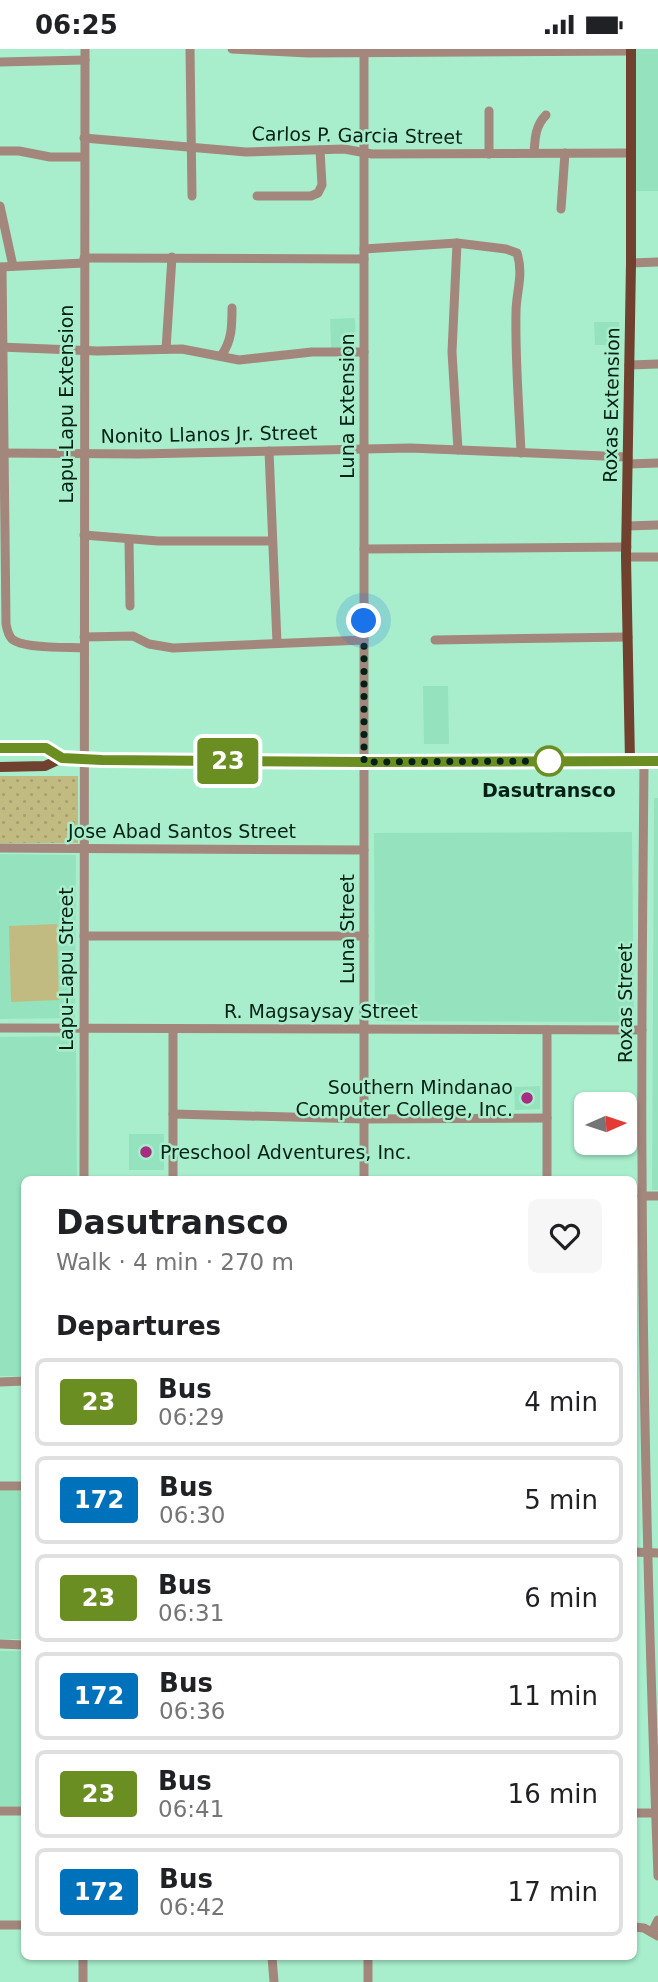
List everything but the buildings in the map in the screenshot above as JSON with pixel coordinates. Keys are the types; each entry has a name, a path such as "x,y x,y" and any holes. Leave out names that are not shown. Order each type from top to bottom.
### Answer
{"main road":[{"name":"Roxas Extension","path":"631,50 631,263 626,526 631,761"},
{"path":"0,748 46,748 62,758"},
{"path":"0,767 45,766 62,758 364,762 658,761"}],"street":[{"name":"Lapu-Lapu Extension","path":"84,759 85,49"},
{"path":"190,49 192,196"},
{"path":"232,49 308,53 364,50 631,50"},
{"name":"Luna Extension","path":"364,50 364,762"},
{"path":"0,62 85,60"},
{"path":"489,111 489,154"},
{"path":"534,153 539,122 546,115"},
{"name":"Carlos P. Garcia Street","path":"84,138 246,152 344,149 372,154 631,153"},
{"path":"257,196 318,193 322,185 320,150"},
{"path":"0,151 19,151 55,158 84,157"},
{"path":"561,209 565,153"},
{"path":"0,206 13,266"},
{"path":"457,243 452,352 458,450"},
{"path":"84,648 20,643 10,637 8,632 5,614 1,267 84,260 364,254 457,243 514,251 518,256 520,288 516,314 521,453"},
{"path":"166,349 172,257"},
{"path":"631,263 658,262"},
{"path":"221,356 226,350 232,331 232,308"},
{"path":"2,347 196,350 239,360 305,352 364,352"},
{"path":"629,365 658,364"},
{"name":"Nonito Llanos Jr. Street","path":"2,453 84,454 364,448 521,453 658,463"},
{"path":"269,451 277,643"},
{"path":"626,526 658,525"},
{"path":"84,535 129,540 272,541"},
{"path":"129,540 130,606"},
{"path":"364,549 626,552 658,557"},
{"path":"84,637 133,636 149,644 167,648 364,640"},
{"path":"435,640 628,637"},
{"name":"Lapu-Lapu Street","path":"83,1176 84,759"},
{"name":"Roxas Street","path":"644,761 642,1196 638,1291 647,1552 655,1667 658,1876"},
{"name":"Luna Street","path":"364,762 364,1176"},
{"name":"Jose Abad Santos Street","path":"0,848 364,850"},
{"path":"84,936 364,936"},
{"name":"R. Magsaysay Street","path":"0,1028 642,1030"},
{"path":"173,1028 173,1176"},
{"path":"547,1030 547,1176"},
{"path":"173,1114 364,1119 547,1118"},
{"path":"642,1196 658,1196"},
{"path":"0,1382 21,1381"},
{"path":"0,1486 21,1486"},
{"path":"637,1552 658,1553"},
{"path":"0,1644 21,1645"},
{"path":"0,1811 21,1811"},
{"path":"637,1813 656,1813"},
{"path":"637,1927 655,1934 658,1920"},
{"path":"0,1925 21,1925"},
{"path":"83,1960 83,1982"},
{"path":"272,1960 274,1982"},
{"path":"368,1960 368,1982"}],"shaded area":[{"path":"636,49 658,49 658,191 635,191"},
{"path":"355,318 356,347 331,348 330,319"},
{"path":"594,322 619,322 620,345 595,345"},
{"path":"423,686 448,686 449,744 424,744"},
{"path":"0,776 78,776 78,843 0,843"},
{"path":"654,798 658,798 658,1190 652,1190"},
{"path":"632,832 634,1022 375,1021 374,833"},
{"path":"0,854 76,855 75,1018 0,1019"},
{"path":"57,924 59,1000 11,1002 9,926"},
{"path":"76,1036 77,1176 21,1176 21,1376 0,1376 0,1037"},
{"name":"Southern Mindanao Computer College, Inc.","path":"540,1086 540,1109 515,1110 514,1087"},
{"name":"Preschool Adventures, Inc.","path":"129,1134 164,1134 164,1170 129,1170"},
{"path":"0,1491 21,1491 21,1639 0,1639"},
{"path":"0,1651 21,1651 21,1806 0,1806"}],"bus line":[{"name":"23","path":"0,748 46,748 62,758 102,760 658,761"}],"place":[{"name":"Dasutransco","path":"549,761"},
{"name":"Southern Mindanao Computer College, Inc.","path":"527,1098"},
{"name":"Preschool Adventures, Inc.","path":"146,1152"}],"route":[{"path":"364,621 364,762 549,761"}]}
